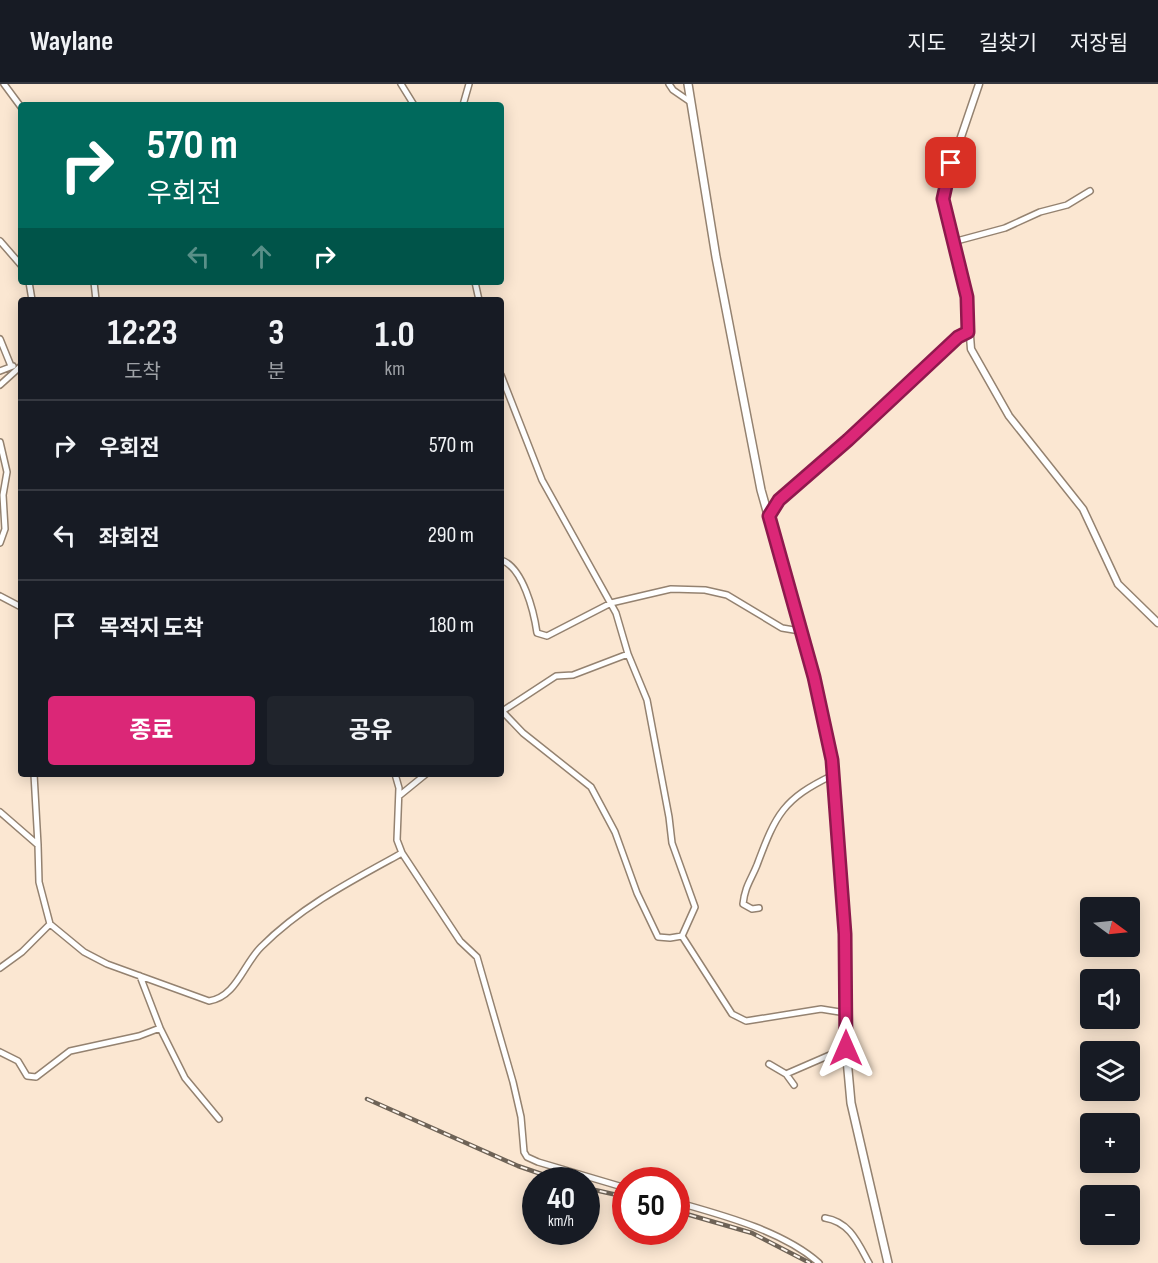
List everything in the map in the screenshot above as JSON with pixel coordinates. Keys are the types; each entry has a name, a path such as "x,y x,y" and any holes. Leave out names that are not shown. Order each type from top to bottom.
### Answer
{"main road":[{"path":"688,84 718,269 769,516 814,677 833,775 845,934 846,1048 855,1128 888,1263"}],"street":[{"path":"4,84 18,103"},
{"path":"401,84 412,102"},
{"path":"464,102 469,84"},
{"path":"669,84 673,90 689,101"},
{"path":"979,84 942,194 967,297 971,349 1001,404 1083,509 1118,584 1158,623"},
{"path":"952,242 1005,228 1040,212 1067,205 1090,191"},
{"path":"0,241 18,262"},
{"path":"769,516 779,500 848,440 958,337 968,332"},
{"path":"0,339 11,366"},
{"path":"0,371 11,366 18,366"},
{"path":"0,385 18,369"},
{"path":"504,383 542,480 567,529 611,603 628,654 647,700 672,843 695,907 682,936"},
{"path":"0,442 7,472 3,495 5,529 0,543"},
{"path":"504,561 508,563 531,600 537,633 542,636 547,636 611,603 664,590 705,590 727,596 782,628 800,631"},
{"path":"0,596 18,605"},
{"path":"504,709 556,676 573,675 628,654"},
{"path":"504,714 523,733 591,787 627,859 650,925 658,937 682,936"},
{"path":"759,908 746,907 743,904 745,886 779,814 793,796 833,775"},
{"path":"34,777 39,882 50,924 93,957 208,1001 221,998 232,988 248,961 294,917 349,880 402,853"},
{"path":"396,777 399,796 397,840 402,853 460,941 477,957 513,1082 521,1117 524,1152 527,1157 612,1184"},
{"path":"399,796 422,777"},
{"path":"0,812 38,845"},
{"path":"0,968 22,952 50,924"},
{"path":"682,936 732,1014 746,1021 820,1010 846,1014"},
{"path":"140,975 160,1028 190,1086 219,1119"},
{"path":"0,1052 18,1061 27,1076 36,1077 42,1076 57,1059 70,1051 139,1036 160,1028"},
{"path":"786,1074 846,1048"},
{"path":"769,1064 786,1074 794,1085"},
{"path":"690,1206 734,1218 765,1232 819,1263"},
{"path":"825,1218 838,1220 852,1232 869,1263"}],"railway":[{"path":"367,1099 522,1167"},
{"path":"600,1191 612,1194"},
{"path":"690,1215 752,1233 810,1263"}],"route":[{"path":"846,1048 845,934 832,760 814,677 769,516 779,500 848,440 958,337 968,332 967,297 942,194 951,163"}]}
